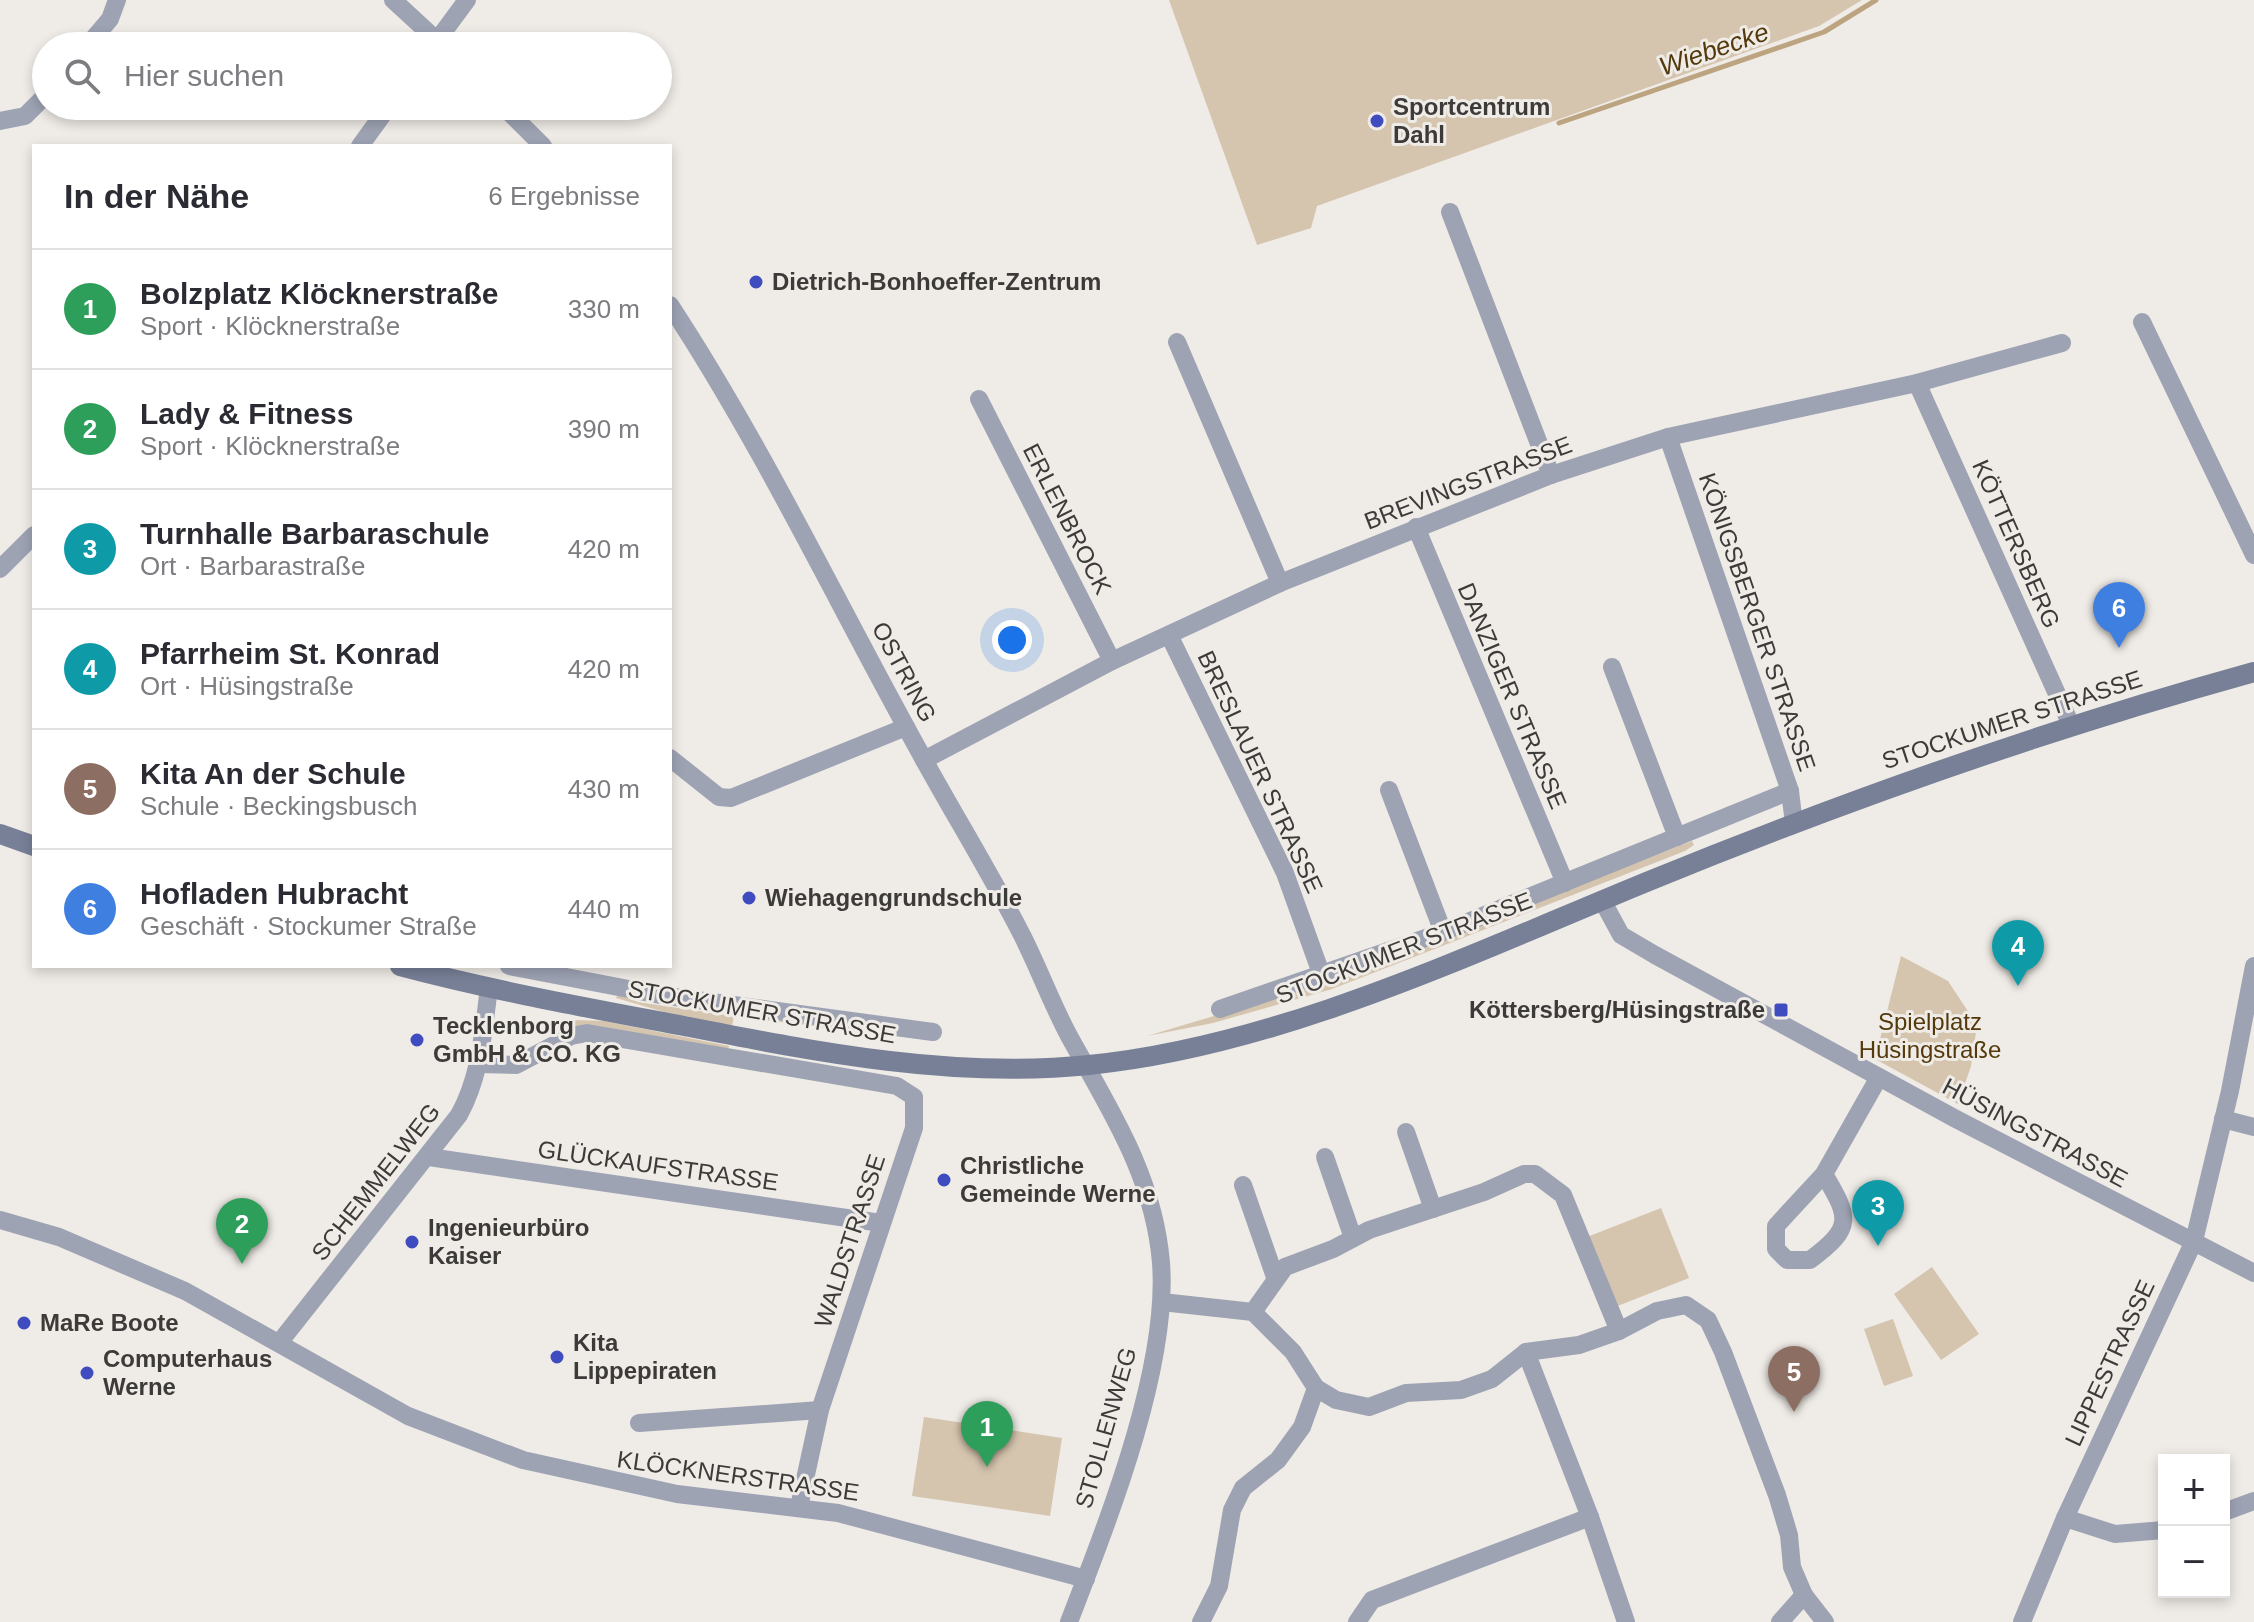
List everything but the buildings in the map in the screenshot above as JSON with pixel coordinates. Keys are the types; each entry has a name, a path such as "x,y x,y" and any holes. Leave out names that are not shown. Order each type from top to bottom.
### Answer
{"main road":[{"name":"STOCKUMER STRASSE","path":"408,968 489,988 856,1057 996,1069 1088,1065 1197,1045 1362,997 1950,765 2071,725 2254,672"},
{"path":"0,834 32,845"}],"street":[{"path":"99,32 110,19 117,0"},
{"path":"393,0 425,32"},
{"path":"445,32 467,0"},
{"path":"0,121 25,116 32,109"},
{"path":"361,144 379,120"},
{"path":"517,120 541,144"},
{"path":"1450,212 1551,475"},
{"name":"OSTRING","path":"672,308 715,373 769,470 1021,934 1069,1036 1088,1065"},
{"path":"2142,322 2254,555"},
{"path":"1177,342 1280,583"},
{"name":"BREVINGSTRASSE","path":"924,760 1112,661 1280,583 1551,475 1668,437 1917,383 2062,343"},
{"name":"KÖTTERSBERG","path":"1917,383 2071,725"},
{"name":"ERLENBROCK","path":"979,399 1112,661"},
{"name":"KÖNIGSBERGER STRASSE","path":"1668,437 1790,791 1794,824"},
{"name":"DANZIGER STRASSE","path":"1416,527 1565,883"},
{"path":"0,569 32,537"},
{"name":"BRESLAUER STRASSE","path":"1169,635 1285,873 1322,976"},
{"path":"1612,667 1677,837"},
{"path":"672,760 719,797 731,798 906,727"},
{"name":"STOCKUMER STRASSE","path":"1389,790 1443,932"},
{"name":"STOCKUMER STRASSE","path":"1220,1009 1443,932 1790,791"},
{"name":"HÜSINGSTRASSE","path":"1602,900 1621,935 1879,1077 2254,1273"},
{"name":"LIPPESTRASSE","path":"2022,1622 2065,1518 2194,1241 2254,966"},
{"name":"STOCKUMER STRASSE","path":"519,968 660,995 933,1032"},
{"name":"SCHEMMELWEG","path":"279,1343 429,1157 469,1096 479,1064 489,988"},
{"name":"STOCKUMER STRASSE","path":"479,1064 516,1065 571,1036 587,1033 906,1090"},
{"name":"STOLLENWEG","path":"1069,1622 1143,1406 1162,1302 1156,1225 1140,1168 1088,1065"},
{"path":"1824,1174 1845,1211 1844,1226 1810,1260 1787,1260 1776,1249 1776,1226 1824,1174 1879,1077"},
{"name":"WALDSTRASSE","path":"799,1507 820,1410 914,1128 917,1106 906,1090"},
{"path":"2223,1119 2254,1127"},
{"path":"1406,1132 1433,1209"},
{"name":"GLÜCKAUFSTRASSE","path":"429,1157 881,1223"},
{"path":"1325,1157 1353,1238"},
{"path":"1253,1312 1285,1267 1524,1174 1535,1174 1563,1195 1619,1331"},
{"path":"1243,1185 1275,1277"},
{"name":"KLÖCKNERSTRASSE","path":"0,1220 59,1237 156,1278 408,1416 523,1460 677,1494 799,1507 882,1523 1086,1579"},
{"path":"1162,1302 1253,1312 1293,1352 1316,1388 1336,1400 1369,1407 1415,1391 1461,1390 1492,1379 1526,1352 1579,1345 1619,1331 1671,1306 1686,1305 1708,1320 1777,1495 1789,1535 1792,1567 1804,1595 1825,1622"},
{"path":"1526,1352 1590,1517 1626,1622"},
{"path":"1201,1622 1219,1586 1232,1510 1243,1488 1278,1460 1302,1427 1316,1388"},
{"path":"639,1423 820,1410"},
{"path":"2230,1510 2254,1501"},
{"path":"1357,1622 1372,1600 1590,1517"},
{"path":"2065,1518 2115,1534 2158,1530"},
{"path":"1780,1622 1804,1595"}],"green space":[{"name":"Sportcentrum Dahl","path":"1169,0 1862,0 1819,26 1317,206 1311,228 1257,245"},
{"path":"1692,841 1694,845 1685,851 1332,989 1213,1023 1147,1036 1321,984"},
{"name":"Spielplatz Hüsingstraße","path":"1901,956 1948,981 1977,1025 1971,1066 1958,1104 1875,1059"},
{"path":"619,992 631,994 637,1002 734,1016 732,1026 675,1015 616,998"},
{"path":"748,1013 928,1040 747,1018"},
{"path":"573,1020 604,1021 729,1046 728,1051 575,1027"},
{"path":"1661,1208 1689,1278 1615,1307 1587,1237"},
{"path":"1932,1267 1979,1334 1941,1360 1894,1294"},
{"path":"1893,1319 1913,1376 1884,1386 1864,1329"},
{"path":"924,1417 1062,1438 1050,1516 912,1496"}],"waterway":[{"name":"Wiebecke","path":"1559,123 1824,32 1876,0"}],"place":[{"name":"Sportcentrum Dahl","path":"1377,121"},
{"name":"Dietrich-Bonhoeffer-Zentrum","path":"756,282"},
{"name":"Hofladen Hubracht","path":"2119,648"},
{"name":"Wiehagengrundschule","path":"749,898"},
{"name":"Pfarrheim St. Konrad","path":"2018,986"},
{"name":"Köttersberg/Hüsingstraße","path":"1781,1010"},
{"name":"Tecklenborg GmbH & CO. KG","path":"417,1040"},
{"name":"Christliche Gemeinde Werne","path":"944,1180"},
{"name":"Ingenieurbüro Kaiser","path":"412,1242"},
{"name":"Turnhalle Barbaraschule","path":"1878,1246"},
{"name":"Lady & Fitness","path":"242,1264"},
{"name":"MaRe Boote","path":"24,1323"},
{"name":"Kita Lippepiraten","path":"557,1357"},
{"name":"Computerhaus Werne","path":"87,1373"},
{"name":"Kita An der Schule","path":"1794,1412"},
{"name":"Bolzplatz Klöcknerstraße","path":"987,1467"}]}
